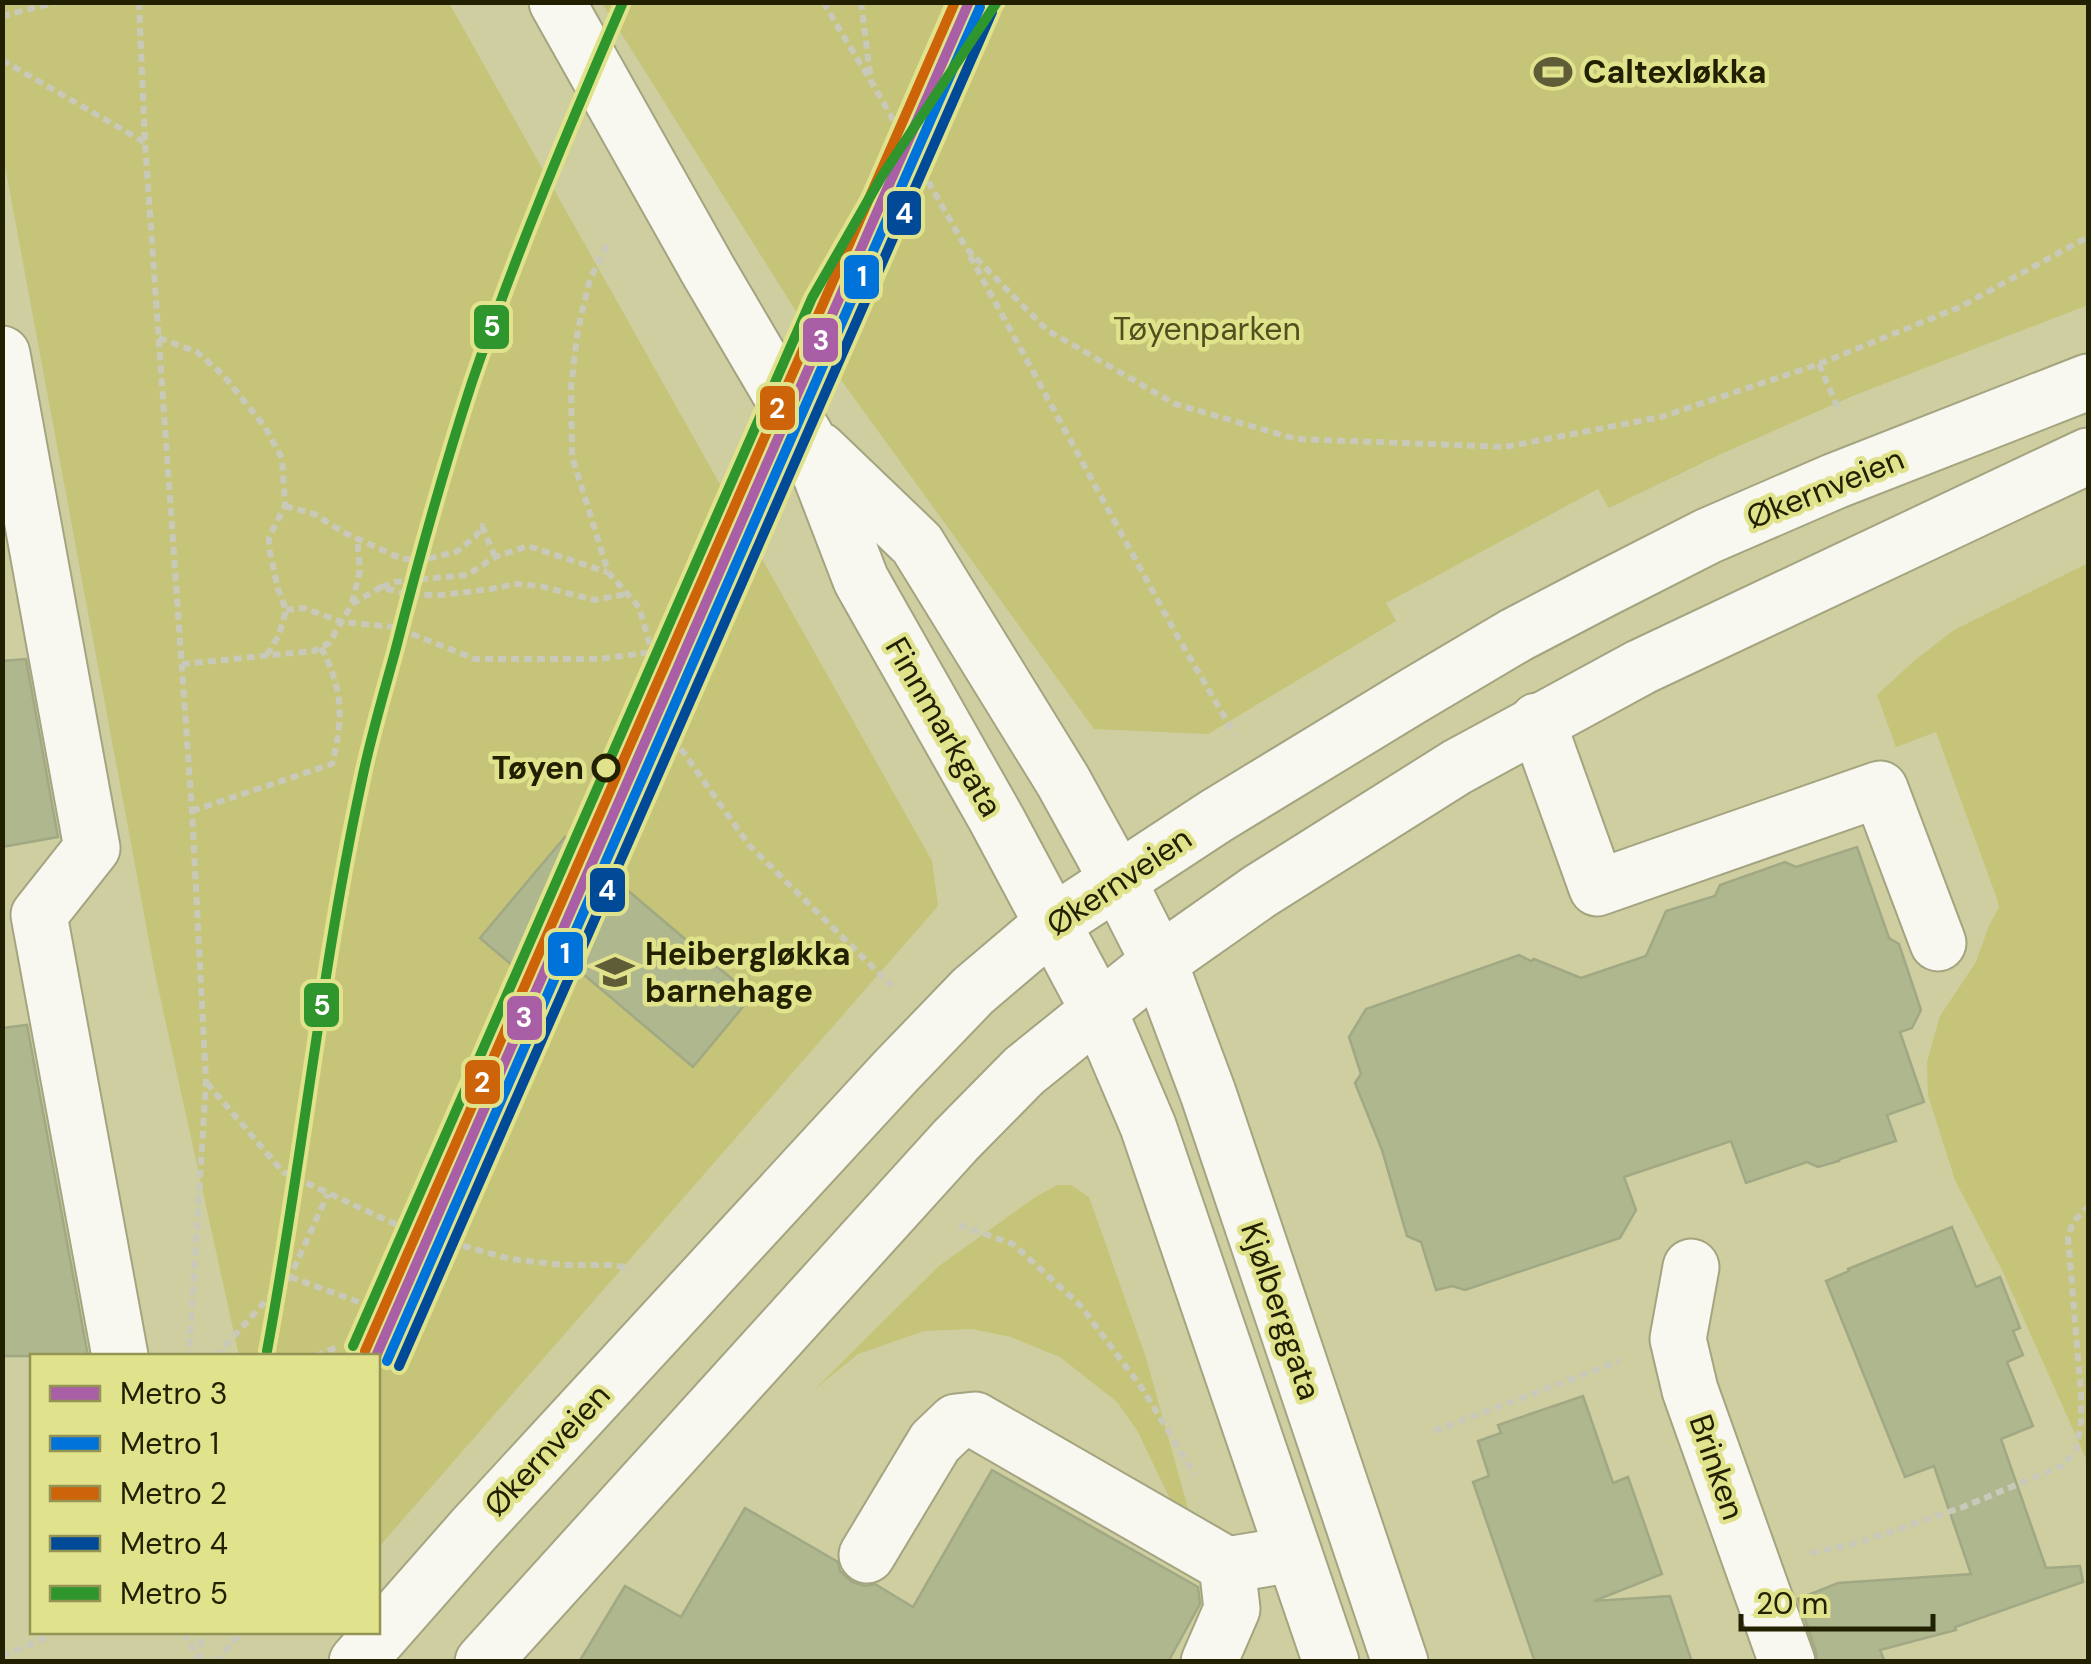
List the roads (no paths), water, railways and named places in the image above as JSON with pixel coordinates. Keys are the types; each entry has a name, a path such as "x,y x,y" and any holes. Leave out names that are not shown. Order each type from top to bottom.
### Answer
{"main road":[{"name":"Finnmarkgata","path":"557,2 806,438 861,580 1098,1009"},
{"path":"2,354 92,848 39,915 120,1354"},
{"name":"Økernveien","path":"357,1662 474,1529 896,1071 973,991 1052,923 1412,696 1602,590 1708,536 1834,482 2088,382"},
{"name":"Finnmarkgata","path":"806,438 916,544 1063,781 1118,879 1158,962"},
{"path":"483,1662 956,1140 1024,1071 1158,962 1352,832 1538,721 1656,660 2088,456"},
{"path":"1538,721 1597,888 1880,789 1938,944"},
{"name":"Kjølberggata","path":"1158,962 1208,1092 1400,1662"},
{"name":"Kjølberggata","path":"1098,1009 1148,1126 1331,1662"},
{"name":"Brinken","path":"1691,1267 1678,1339 1690,1390 1786,1662"},
{"path":"867,1555 935,1442 956,1422 975,1420 1227,1565 1294,1554"},
{"path":"1208,1662 1232,1609 1227,1565"}],"metro line":[{"name":"5","path":"267,1351 334,925 377,718 472,382 544,190 623,2"},
{"name":"2","path":"365,1351 955,2"},
{"name":"3","path":"377,1354 969,2"},
{"name":"5","path":"353,1346 812,298 882,176 997,2"},
{"name":"1","path":"387,1361 980,7"},
{"name":"4","path":"399,1366 992,12"}],"place":[{"name":"Caltexløkka","path":"1553,72"},
{"name":"Tøyen","path":"606,768"},
{"name":"Heibergløkka barnehage","path":"615,972"}],"park label":[{"name":"Tøyenparken","path":"1207,329"}]}
